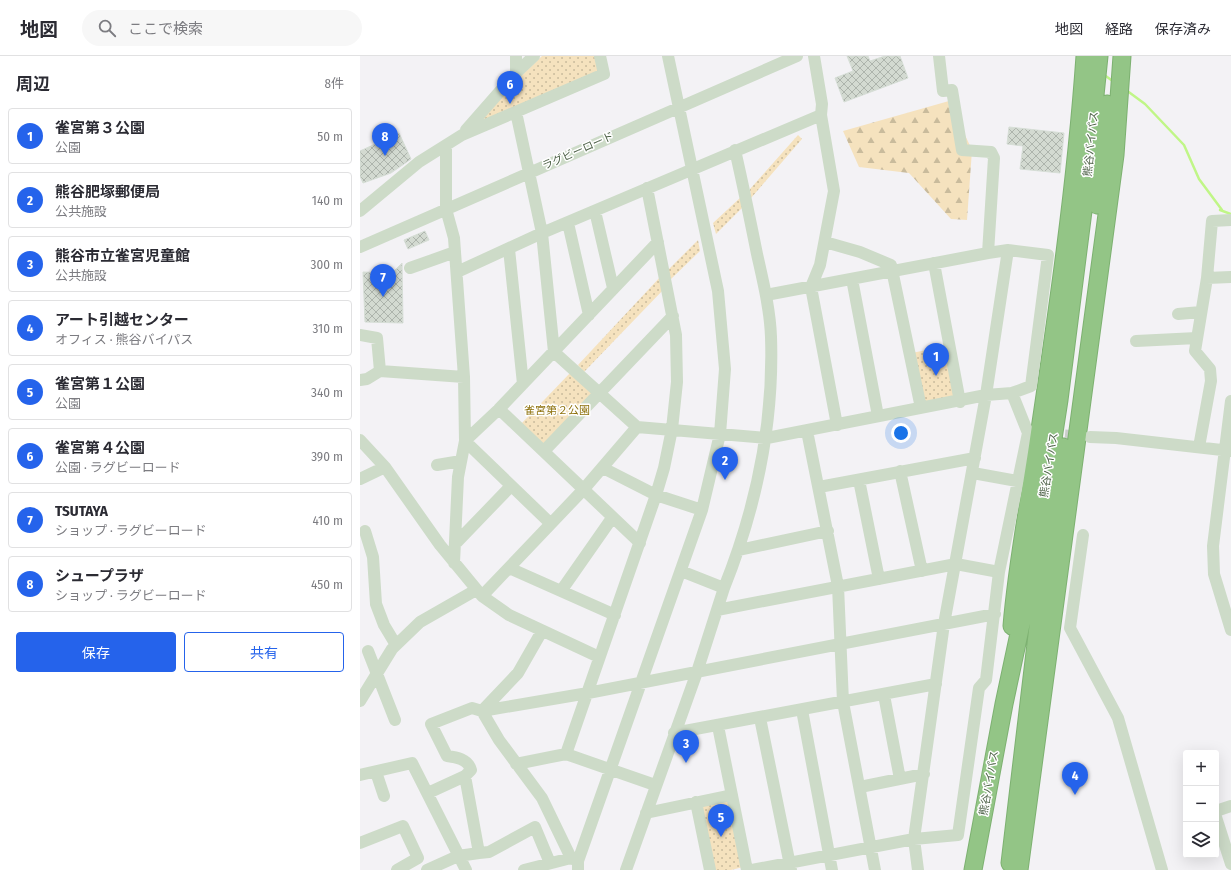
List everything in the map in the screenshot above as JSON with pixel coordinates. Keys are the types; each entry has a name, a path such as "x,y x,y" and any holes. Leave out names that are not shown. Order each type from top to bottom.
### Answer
{"highway":[{"path":"1004,704 1016,585 1078,149 1086,56"},
{"name":"熊谷バイパス","path":"973,870 1004,704 1033,568 1059,400 1084,203 1106,113 1099,56"},
{"name":"熊谷バイパス","path":"1010,870 1040,610 1098,202 1110,56"},
{"path":"1018,870 1114,163 1106,113 1120,78 1122,56"}],"street":[{"path":"516,56 516,73"},
{"path":"462,134 516,73 534,56"},
{"path":"360,212 419,162 462,134 604,74 600,56"},
{"path":"576,863 702,510 720,434 725,369 718,291 668,56"},
{"name":"ラグビーロード","path":"360,247 797,56"},
{"path":"814,56 822,104 820,115 834,191 820,265 811,287 837,425"},
{"path":"939,56 943,91 952,90 962,150 991,152 994,158 988,253"},
{"path":"516,112 542,233 554,352 637,427 767,438 878,416 960,402 986,395 1012,393 1031,386 1048,255 1008,250 893,270 766,295"},
{"path":"457,272 542,233 820,115"},
{"path":"446,145 446,209 454,238 464,377 465,441 456,504 456,542 454,563"},
{"path":"626,870 724,588 739,550 752,503 767,438 771,392 771,337 766,295 735,150"},
{"path":"566,754 656,495 664,468 672,429 677,382 676,335 647,188"},
{"path":"595,211 612,288"},
{"path":"1199,447 1211,381 1210,369 1195,351 1206,278 1212,221 1231,220"},
{"path":"568,222 588,315"},
{"path":"465,441 499,409 554,352 612,288 658,242"},
{"path":"825,242 860,252 891,265 921,408"},
{"path":"509,249 523,384"},
{"path":"918,870 914,839 944,624 973,473 1008,250"},
{"path":"410,268 455,252"},
{"path":"934,263 960,402"},
{"path":"1206,278 1231,277"},
{"path":"852,279 878,416"},
{"path":"1178,314 1201,312"},
{"path":"544,452 673,316"},
{"path":"360,335 377,338 380,371"},
{"path":"1136,341 1197,338"},
{"path":"360,380 367,379 380,371 464,377"},
{"path":"752,870 790,867 829,856 914,839 958,835 980,688 986,680 999,572 1028,433 1012,393"},
{"path":"1231,402 1228,451 1213,546 1214,574 1231,630"},
{"path":"499,409 640,543"},
{"path":"362,693 396,645 420,622 479,593 509,568 603,468 637,427"},
{"path":"807,431 838,586 843,702 875,870"},
{"path":"1090,437 1116,438 1228,451"},
{"path":"360,440 385,467 440,545 479,593 510,615 599,657"},
{"path":"465,441 550,523"},
{"path":"819,487 975,458"},
{"path":"437,465 461,461"},
{"path":"360,479 385,467"},
{"path":"603,468 656,495 702,510"},
{"path":"900,471 922,571"},
{"path":"973,473 1017,481"},
{"path":"859,480 879,579"},
{"path":"456,542 511,486"},
{"path":"561,591 612,518"},
{"path":"739,550 828,531"},
{"path":"1083,535 1070,628 1118,718 1162,870"},
{"path":"365,540 373,557 376,604 384,625 396,645"},
{"path":"717,610 956,564 999,572"},
{"path":"509,568 615,615"},
{"path":"681,571 724,588"},
{"path":"428,793 466,776 471,770 470,766 459,758 447,756 431,724 472,708 482,711 588,693 995,614"},
{"path":"482,711 518,673 542,631"},
{"path":"368,651 395,720"},
{"path":"674,733 884,695 936,684"},
{"path":"884,695 900,779"},
{"path":"802,710 832,870"},
{"path":"482,711 499,740 542,798 576,863"},
{"path":"760,718 790,867"},
{"path":"718,726 747,870"},
{"path":"516,764 566,754 655,785"},
{"path":"360,775 412,763 466,870"},
{"path":"376,772 384,796"},
{"path":"860,787 924,774"},
{"path":"466,776 480,853"},
{"path":"646,814 732,795"},
{"path":"696,802 710,870"},
{"path":"1219,810 1231,806"},
{"path":"1218,822 1231,864"},
{"path":"360,843 403,826 418,858 397,870"},
{"path":"431,869 458,856 489,852 535,827 550,864"},
{"path":"524,870 550,864 576,863"}],"green space":[{"path":"542,56 596,56 599,72 476,125 514,83"},
{"path":"949,101 972,150 967,220 951,219 909,173 859,167 843,131"},
{"path":"798,135 802,139 751,198 750,189"},
{"path":"741,197 744,206 716,234 713,223"},
{"path":"698,240 700,251 671,279 668,270"},
{"path":"662,275 665,288 584,372 578,365"},
{"path":"950,345 960,399 923,405 912,353"},
{"name":"雀宮第２公園","path":"571,372 594,395 545,446 520,425"},
{"path":"729,799 743,867 731,870 710,870 699,806"}],"building":[{"path":"847,56 868,56 870,61 885,56 900,56 908,78 844,102 835,78 853,71"},
{"path":"1009,127 1064,133 1060,173 1020,169 1023,146 1007,144"},
{"path":"399,133 411,159 391,173 363,183 360,176 360,151"},
{"path":"425,231 429,240 408,249 404,240"},
{"path":"402,263 403,323 365,322 363,272 392,273"}],"waterway":[{"path":"1103,74 1114,82"},
{"path":"1126,90 1145,104 1184,145 1199,179 1222,210 1220,210 1231,214"}],"tunnel":[{"path":"1047,434 1085,437"}],"place":[{"name":"雀宮第４公園","path":"510,104"},
{"name":"シュープラザ","path":"385,156"},
{"name":"TSUTAYA","path":"383,297"},
{"name":"雀宮第３公園","path":"936,376"},
{"name":"熊谷肥塚郵便局","path":"725,480"},
{"name":"熊谷市立雀宮児童館","path":"686,763"},
{"name":"アート引越センター","path":"1075,795"},
{"name":"雀宮第１公園","path":"721,837"}]}
